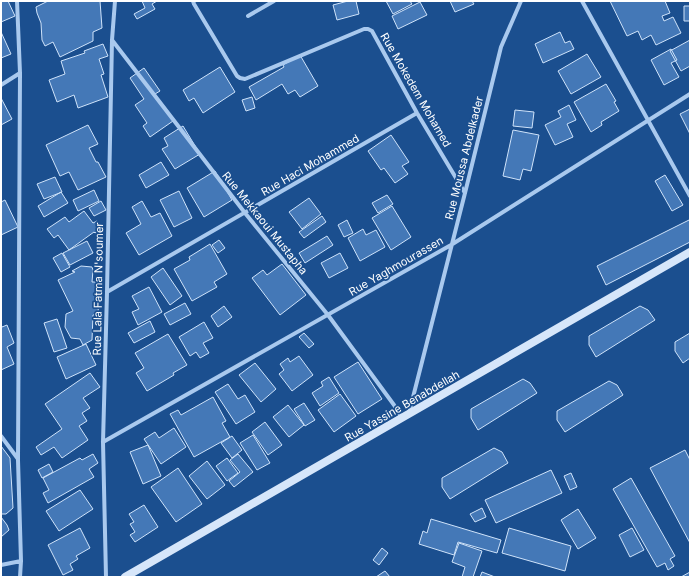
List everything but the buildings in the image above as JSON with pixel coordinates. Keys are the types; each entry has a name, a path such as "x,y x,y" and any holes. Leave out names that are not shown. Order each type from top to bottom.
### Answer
{"street":[{"path":"18,1 20,72 18,460 21,561 20,577"},
{"name":"Rue Lala Fatma N'soumer","path":"106,577 103,442 112,40 115,1"},
{"name":"Rue Mokedem Mohamed","path":"193,1 237,76 245,79 364,29 372,31 417,113 465,193"},
{"path":"248,16 274,1"},
{"name":"Rue Moussa Abdelkader","path":"406,416 465,193 501,47 521,1"},
{"path":"582,1 690,196"},
{"name":"Rue Mekkaoui Mustapha","path":"112,40 245,213 328,315 394,405 406,416"},
{"path":"1,85 20,72"},
{"name":"Rue Yaghmourassen","path":"103,442 451,245 690,94"},
{"name":"Rue Haci Mohammed","path":"107,292 417,113"},
{"name":"Rue Yassine Benabdellah","path":"125,577 690,252"},
{"path":"1,436 18,460"},
{"path":"1,566 21,561"}]}
